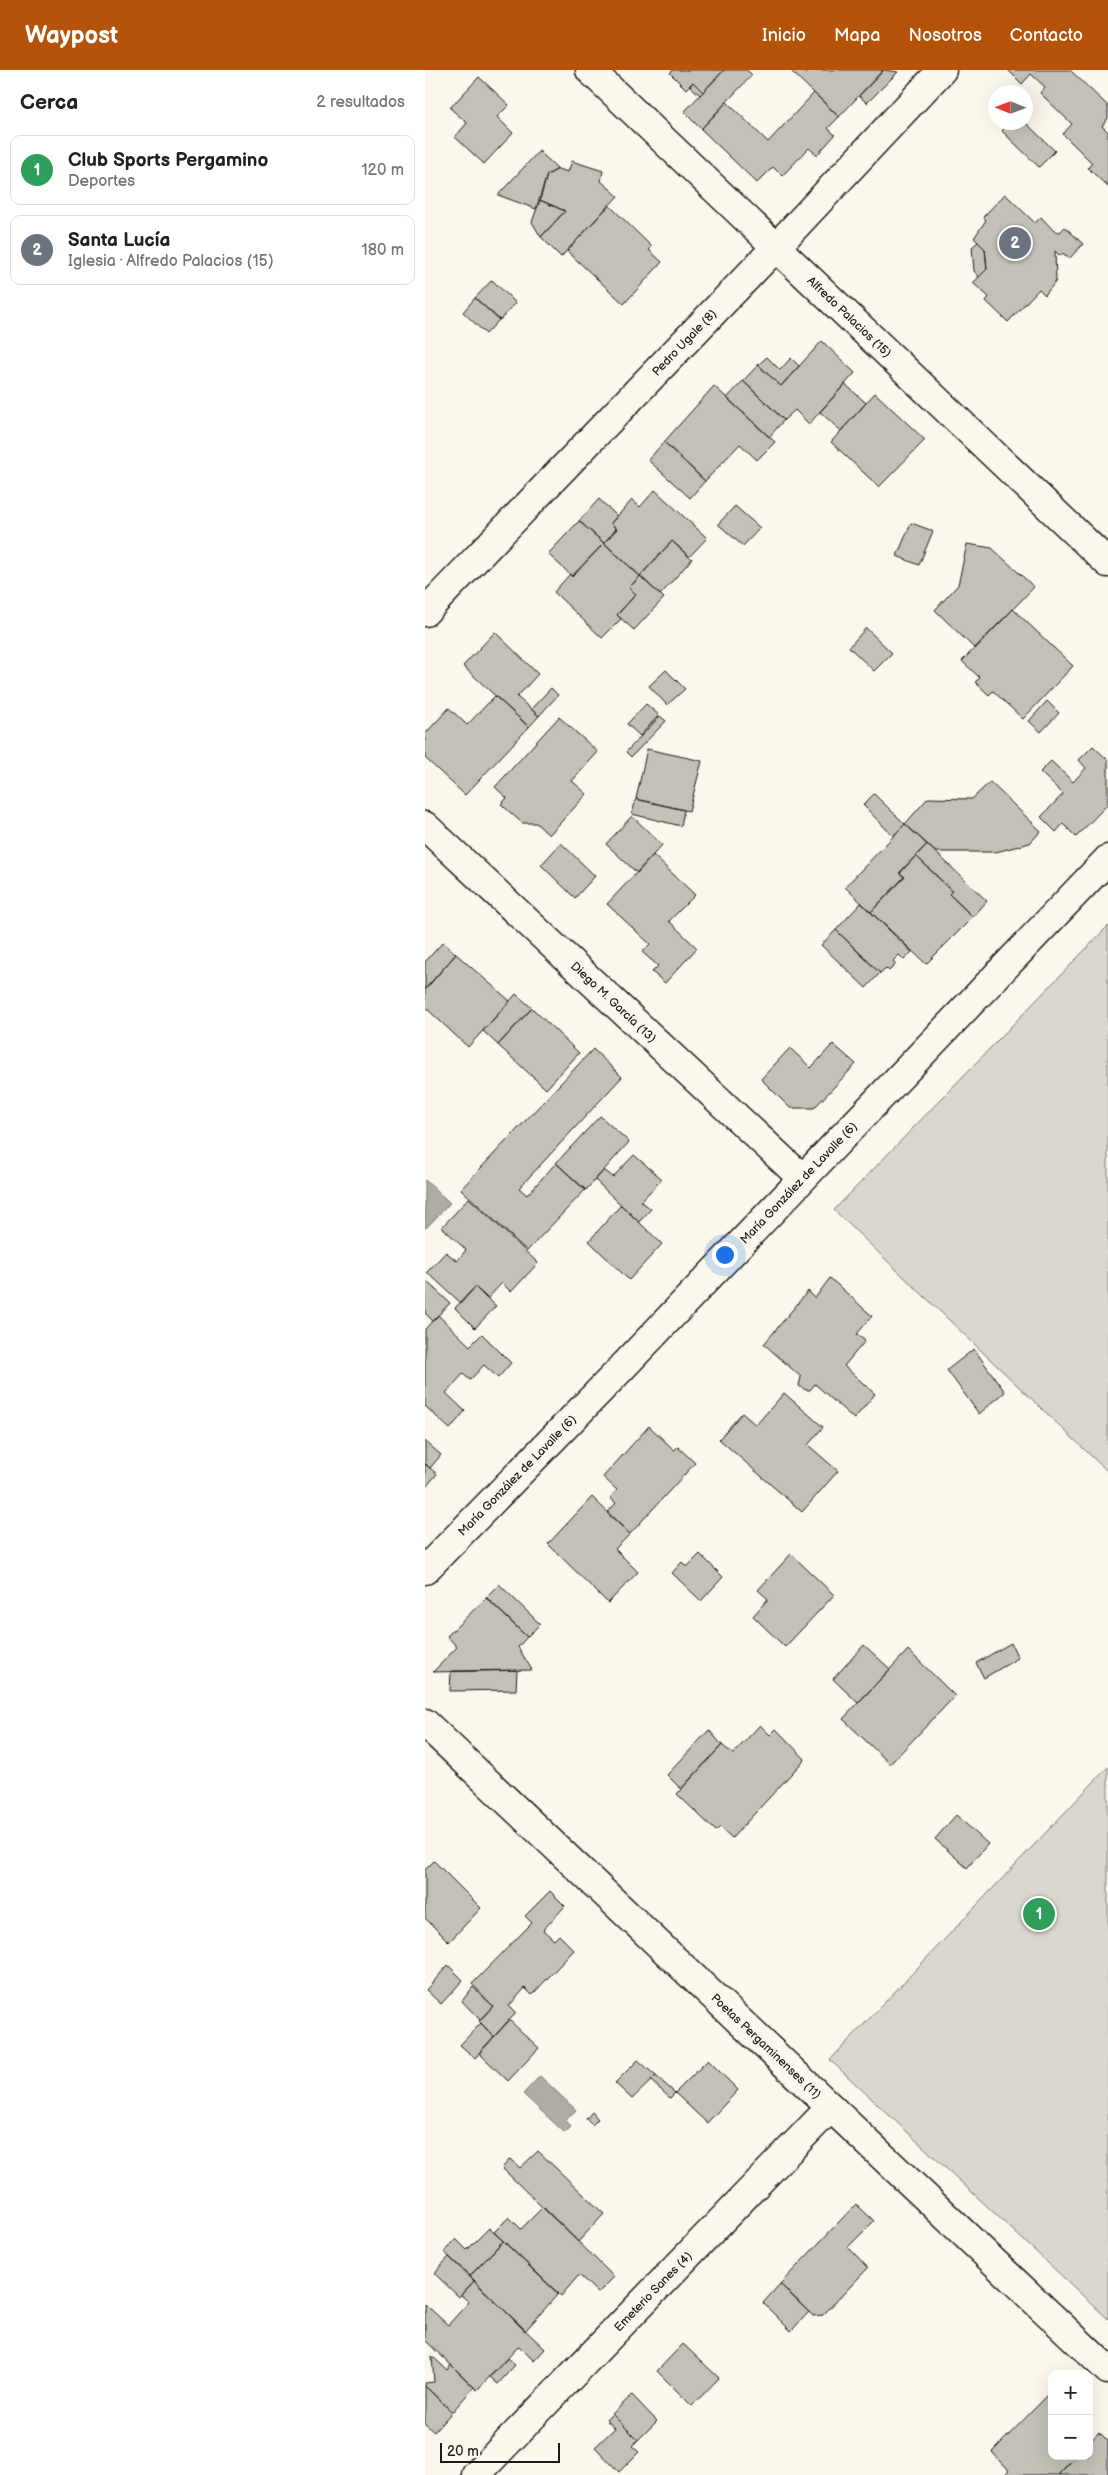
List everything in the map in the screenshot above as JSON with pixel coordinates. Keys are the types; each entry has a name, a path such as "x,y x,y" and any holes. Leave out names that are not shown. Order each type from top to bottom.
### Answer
{"street":[{"name":"Alfredo Palacios (15)","path":"590,70 1108,563"},
{"name":"Pedro Ugale (8)","path":"425,612 777,246 942,70"},
{"name":"Diego M. García (13)","path":"425,826 802,1178"},
{"name":"María González de Lavalle (6)","path":"425,1570 615,1375 1108,859"},
{"name":"Poetas Pergaminenses (11)","path":"425,1723 1108,2370"},
{"name":"Emeterio Sanes (4)","path":"476,2475 830,2108"}],"shaded area":[{"path":"1108,926 1108,1472 834,1210"},
{"path":"425,1180 450,1203 426,1228 425,1227"},
{"path":"1108,1767 1108,2319 830,2060"},
{"path":"540,2076 576,2110 566,2120 571,2127 565,2133 523,2094"}],"building":[{"path":"673,70 724,70 703,92 693,82 686,89 670,73"},
{"path":"724,70 747,70 752,75 701,129 684,112"},
{"path":"790,70 802,70 806,74 810,70 883,70 839,117"},
{"path":"884,70 898,72 867,103 859,96"},
{"path":"1008,70 1070,70 1108,106 1108,118 1102,126 1108,132 1108,187 1088,168 1092,163 1063,134 1072,124 1040,93 1045,87 1031,74 1022,84"},
{"path":"479,77 509,105 497,117 513,133 484,164 455,137 467,123 450,108"},
{"path":"693,82 703,92 700,95 690,86"},
{"path":"814,93 839,117 828,128 835,135 817,155 809,148 782,176 773,167 757,183 701,129 727,102 768,142"},
{"path":"1033,130 1055,151 1039,167 1002,131"},
{"path":"539,151 558,169 547,175 536,209 498,195"},
{"path":"572,161 603,171 601,181 618,196 561,257 541,237 565,211 540,200 547,175 558,169 568,172"},
{"path":"1005,194 1035,223 1041,217 1054,231 1060,232 1065,227 1083,244 1069,259 1063,253 1060,256 1055,251 1056,281 1045,295 1039,289 1008,322 986,301 989,297 973,283 987,269 985,249 974,238 986,220 983,217"},
{"path":"540,200 565,211 541,237 532,222"},
{"path":"609,205 652,247 649,250 662,262 624,304 567,251"},
{"path":"978,242 985,249 987,269 979,277 974,271 972,247"},
{"path":"492,280 516,303 500,320 475,298"},
{"path":"475,298 499,320 486,334 463,312"},
{"path":"822,341 855,373 809,424 795,410 784,420 743,381 758,365 781,386"},
{"path":"767,357 780,370 791,358 799,366 781,386 758,365"},
{"path":"743,381 784,420 769,437 727,398"},
{"path":"845,384 866,403 841,431 820,412"},
{"path":"714,386 775,442 757,460 740,444 705,481 664,442"},
{"path":"875,393 925,440 879,487 831,442"},
{"path":"664,442 705,481 690,498 648,460"},
{"path":"655,490 707,538 689,557 672,541 640,576 604,543 617,529 611,523 632,500 640,507"},
{"path":"599,499 617,516 611,523 616,529 604,543 579,521"},
{"path":"735,506 760,528 743,546 718,524"},
{"path":"579,521 604,543 572,576 548,554"},
{"path":"911,523 933,531 919,565 897,556"},
{"path":"672,541 692,559 660,595 640,576"},
{"path":"604,543 640,576 629,588 636,594 617,615 621,619 602,638 554,592 570,574 572,577"},
{"path":"967,544 992,548 1034,587 975,649 935,610 958,585"},
{"path":"640,576 664,598 634,630 617,615 636,594 629,588"},
{"path":"1013,609 1073,666 1023,719 993,691 989,695 975,682 980,678 962,661"},
{"path":"866,628 892,653 874,671 849,647"},
{"path":"495,632 538,674 517,697 539,716 529,727 463,666"},
{"path":"666,670 685,689 667,705 649,686"},
{"path":"551,688 558,695 539,716 531,709"},
{"path":"495,696 529,727 465,795 425,758 425,734 449,708 467,725"},
{"path":"1047,701 1059,713 1041,732 1029,721"},
{"path":"646,704 659,715 640,736 627,724"},
{"path":"660,716 666,721 631,757 626,752"},
{"path":"559,717 598,752 572,781 587,794 549,835 536,823 522,823 501,804 507,798 495,787"},
{"path":"1093,746 1108,760 1108,804 1076,837 1063,824 1056,832 1041,817 1063,794 1040,772 1051,761 1073,782 1086,768 1079,760"},
{"path":"647,749 702,761 689,811 636,799"},
{"path":"990,782 1041,831 1030,843 996,852 935,852 905,824 928,798 972,799"},
{"path":"874,794 905,824 893,836 863,805"},
{"path":"636,799 684,810 681,826 632,814"},
{"path":"632,816 662,845 637,873 606,844"},
{"path":"905,824 927,844 899,873 904,877 871,912 845,887"},
{"path":"561,843 595,876 575,898 541,865"},
{"path":"927,844 987,901 973,917 949,894 952,891 916,856"},
{"path":"653,855 695,895 669,921 697,948 665,983 652,972 658,966 642,952 650,944 607,904"},
{"path":"916,856 952,891 949,894 973,917 926,964 871,912 905,877 900,873"},
{"path":"861,903 912,952 904,960 899,955 893,961 896,964 889,971 886,968 880,973 836,930"},
{"path":"836,930 880,973 866,988 821,945"},
{"path":"443,942 456,954 425,989 425,962"},
{"path":"456,954 510,1001 468,1047 425,1007 425,990"},
{"path":"516,994 532,1008 498,1045 483,1031"},
{"path":"532,1008 579,1053 546,1089 498,1045"},
{"path":"833,1044 856,1064 814,1108 790,1108 761,1079 790,1048 811,1068"},
{"path":"593,1049 622,1077 519,1188 527,1195 556,1163 585,1190 527,1251 461,1189"},
{"path":"600,1116 629,1142 586,1190 556,1163"},
{"path":"634,1155 662,1179 641,1201 651,1209 639,1222 595,1180 604,1170 613,1177"},
{"path":"469,1198 538,1263 511,1292 502,1283 487,1299 475,1287 461,1303 427,1272 446,1252 457,1261 466,1250 442,1227"},
{"path":"621,1205 662,1244 629,1280 589,1241"},
{"path":"830,1278 872,1316 857,1334 865,1341 844,1366 875,1394 854,1419 815,1384 810,1390 799,1386 801,1377 764,1344 808,1291 815,1298"},
{"path":"425,1280 450,1303 433,1321 425,1313"},
{"path":"475,1287 496,1306 475,1328 455,1308"},
{"path":"438,1315 470,1346 482,1334 511,1363 498,1378 484,1365 470,1380 463,1374 446,1393 465,1411 450,1429 425,1406 425,1329"},
{"path":"974,1349 1005,1392 979,1414 947,1370"},
{"path":"784,1393 823,1427 808,1445 838,1471 802,1512 719,1439 742,1413 756,1425"},
{"path":"649,1426 674,1450 678,1447 695,1463 630,1534 607,1513 616,1503 610,1498 617,1490 603,1477"},
{"path":"425,1441 441,1455 430,1468 425,1463"},
{"path":"425,1464 437,1474 425,1488"},
{"path":"592,1497 630,1534 615,1549 638,1572 608,1603 548,1544"},
{"path":"700,1554 723,1577 701,1601 672,1573 682,1562 687,1567"},
{"path":"791,1554 834,1595 785,1647 753,1616 768,1599 758,1590"},
{"path":"499,1584 540,1624 527,1637 486,1597"},
{"path":"486,1598 527,1637 518,1647 532,1670 433,1672 457,1647 447,1636"},
{"path":"1011,1643 1018,1658 984,1678 976,1663"},
{"path":"864,1645 890,1669 858,1703 833,1679"},
{"path":"908,1650 955,1696 890,1764 843,1719"},
{"path":"517,1670 516,1690 450,1691 451,1671"},
{"path":"760,1725 770,1735 776,1729 805,1759 732,1838 720,1827 716,1831 677,1794 722,1745 733,1754"},
{"path":"709,1730 722,1745 681,1789 667,1775"},
{"path":"956,1815 988,1844 967,1868 935,1839"},
{"path":"434,1861 481,1908 449,1942 425,1918 425,1870"},
{"path":"550,1891 565,1906 543,1930 554,1940 559,1935 574,1950 532,1995 525,1988 509,2006 516,2013 494,2037 479,2021 493,2006 472,1984 532,1923 525,1916"},
{"path":"448,1965 463,1980 441,2004 426,1990"},
{"path":"473,1987 493,2006 480,2020 462,2001"},
{"path":"509,2020 539,2048 508,2081 479,2053"},
{"path":"481,2023 494,2037 475,2058 460,2045"},
{"path":"638,2060 656,2076 632,2099 615,2083"},
{"path":"708,2060 738,2090 707,2123 675,2093"},
{"path":"656,2076 675,2093 670,2098 651,2081"},
{"path":"592,2112 598,2119 592,2125 586,2119"},
{"path":"538,2151 604,2214 578,2242 502,2168 510,2159 520,2168"},
{"path":"856,2204 874,2221 848,2247 868,2268 823,2315 813,2316 780,2284"},
{"path":"543,2207 614,2277 598,2293 579,2275 561,2296 494,2232 509,2217 521,2229"},
{"path":"489,2228 503,2241 470,2276 444,2252 456,2239 467,2250"},
{"path":"503,2241 558,2294 525,2331 470,2276"},
{"path":"449,2257 474,2281 459,2297 434,2273"},
{"path":"474,2281 545,2349 534,2361 519,2346 477,2390 425,2340 425,2304 448,2325 469,2302 461,2295"},
{"path":"780,2284 809,2312 791,2331 763,2303"},
{"path":"683,2344 719,2378 692,2406 657,2371"},
{"path":"432,2356 447,2370 451,2365 474,2387 452,2412 425,2386 425,2383 434,2382"},
{"path":"507,2358 515,2365 498,2384 490,2377"},
{"path":"425,2386 452,2412 434,2432 425,2424"},
{"path":"632,2395 657,2421 638,2440 612,2414"},
{"path":"1048,2395 1048,2460 1072,2460 1058,2475 1004,2475 1009,2470 992,2452"},
{"path":"612,2414 638,2440 632,2446 639,2452 619,2472 595,2447 615,2428 606,2420"},
{"path":"1099,2432 1108,2441 1108,2475 1058,2475 1072,2460 1093,2460 1093,2439"}],"place":[{"name":"Santa Lucía","path":"1015,243"},
{"name":"Club Sports Pergamino","path":"1039,1914"}]}
